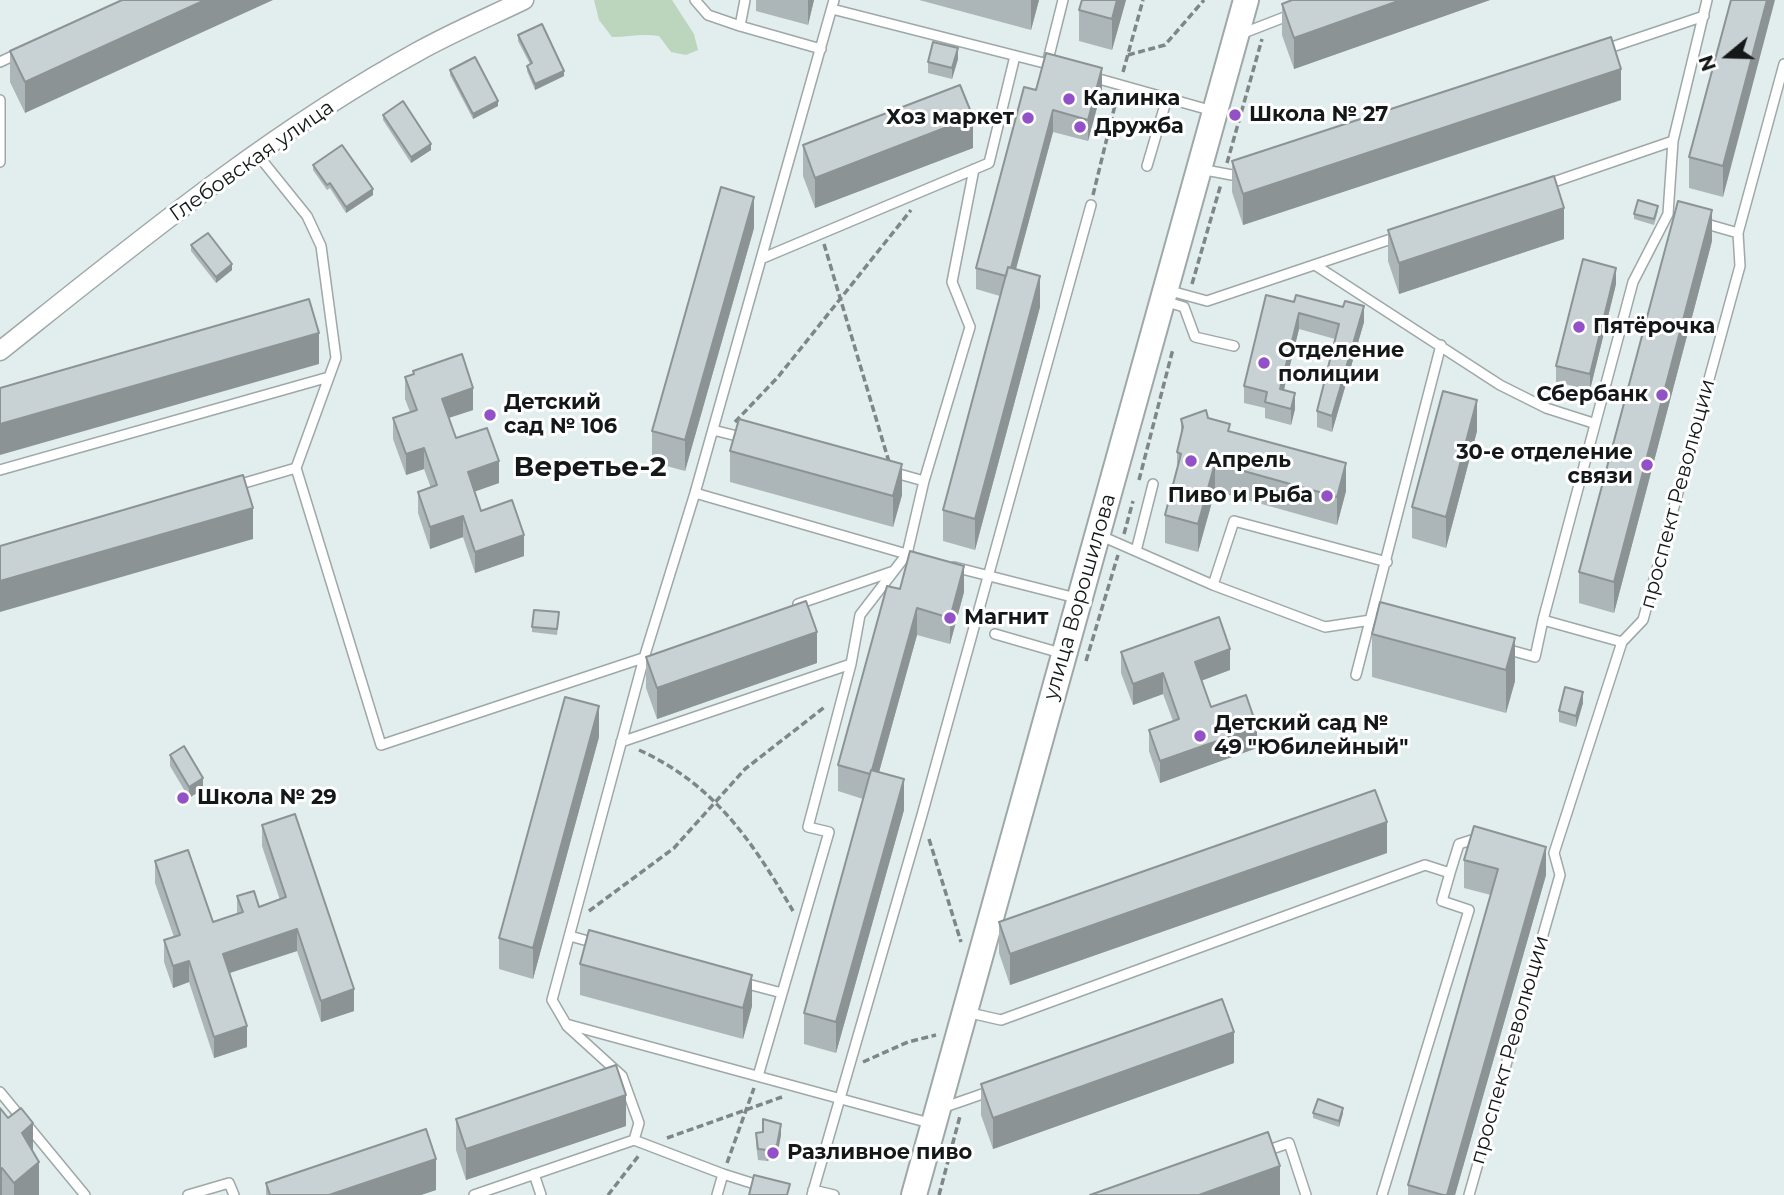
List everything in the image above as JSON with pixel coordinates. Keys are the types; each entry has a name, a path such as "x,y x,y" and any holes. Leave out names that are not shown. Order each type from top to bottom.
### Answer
{"main road":[{"name":"улица Ворошилова","path":"914,1195 1246,0"}],"street":[{"name":"Глебовская улица","path":"0,351 149,232 257,155 418,51 524,0"}],"lane":[{"path":"695,0 709,15 821,49"},
{"path":"740,26 745,0"},
{"path":"1047,64 1063,0"},
{"path":"1496,646 1535,657 1593,423 1633,282 1668,214 1673,141 1707,0"},
{"path":"634,1140 639,1123 622,1076 566,1024 552,1000 644,658 695,493 833,5 1059,67"},
{"path":"1236,36 1306,10"},
{"path":"1586,56 1704,16"},
{"path":"0,62 25,50"},
{"path":"763,258 989,163 1015,56"},
{"name":"проспект Революции","path":"1469,1195 1560,875 1554,853 1622,642 1643,620 1740,267 1738,233 1784,64"},
{"path":"1083,74 1215,112"},
{"path":"1147,166 1167,98"},
{"path":"0,100 0,162"},
{"path":"1532,190 1673,141"},
{"path":"257,155 316,231 324,261 329,325 336,358 296,468 381,745 657,653"},
{"path":"758,1076 829,832 808,827 851,664 860,615 907,554 925,481 970,327 952,282 974,169"},
{"path":"1199,169 1232,175 1245,171"},
{"path":"834,1195 813,1192 922,815 1091,205"},
{"path":"1668,214 1679,217"},
{"path":"1691,220 1738,233"},
{"path":"1164,295 1207,301 1417,230"},
{"path":"1315,265 1500,385 1546,408 1593,423"},
{"path":"1164,295 1184,307 1195,337 1234,346"},
{"path":"1356,675 1441,345"},
{"path":"0,470 329,377"},
{"path":"713,430 751,439"},
{"path":"219,491 296,468"},
{"path":"879,469 925,481"},
{"path":"1136,551 1153,484"},
{"path":"695,493 918,557"},
{"path":"1213,585 1234,521 1387,562"},
{"path":"1097,534 1213,585 1325,627 1390,617"},
{"path":"942,564 1078,599"},
{"path":"789,607 894,571"},
{"path":"1543,620 1622,642"},
{"path":"995,634 1064,654"},
{"path":"621,742 851,664"},
{"path":"1382,1195 1469,910 1442,901 1450,873 1459,844 1488,835"},
{"path":"1541,849 1554,853"},
{"path":"964,1012 1001,1020 1425,865 1450,873"},
{"path":"569,936 609,947"},
{"path":"729,979 782,993"},
{"path":"566,1024 804,1089 935,1117 1002,1087"},
{"path":"0,1091 85,1195"},
{"path":"474,1195 634,1140 723,1174 769,1188"},
{"path":"1252,1156 1289,1143 1306,1195"},
{"path":"534,1174 541,1195"},
{"path":"717,1195 723,1174"},
{"path":"188,1195 229,1183 234,1195"}],"path":[{"path":"1091,205 1143,0"},
{"path":"1128,55 1165,45 1204,0"},
{"path":"713,430 733,423 760,396 841,301 927,189"},
{"path":"821,232 892,472"},
{"path":"573,922 674,848 746,769 844,691"},
{"path":"621,742 656,758 716,801 743,830 802,926"},
{"path":"922,815 961,940 959,949"},
{"path":"848,1069 908,1042 936,1037 939,1026"},
{"path":"723,1174 758,1076"},
{"path":"608,1195 648,1145 804,1089"}],"green space":[{"path":"594,0 672,0 694,34 698,50 686,55 671,52 659,36 612,37 599,20"}],"building":[{"path":"122,0 205,0 25,82 10,51"},
{"path":"1082,0 1117,0 1112,19 1079,10"},
{"path":"1292,0 1401,0 1294,38 1282,4"},
{"path":"1731,0 1767,0 1723,166 1689,157"},
{"path":"542,24 564,71 535,84 527,66 532,63 518,35"},
{"path":"1611,37 1621,69 1243,194 1232,161"},
{"path":"933,42 958,48 952,68 928,62"},
{"path":"1046,53 1102,68 1088,120 1053,110 1011,268 1008,267 1006,276 976,268 1024,87 1036,90"},
{"path":"475,57 498,101 473,114 450,70"},
{"path":"960,85 973,117 815,178 803,145"},
{"path":"403,101 431,144 411,157 383,115"},
{"path":"342,145 373,189 346,207 330,183 327,185 313,165"},
{"path":"1554,176 1564,208 1399,263 1388,230"},
{"path":"721,187 754,197 685,440 652,431"},
{"path":"1638,200 1658,206 1654,219 1634,214"},
{"path":"1678,201 1712,210 1614,582 1579,572"},
{"path":"208,233 232,264 216,277 191,245"},
{"path":"1583,259 1616,268 1590,374 1556,366"},
{"path":"1008,267 1040,276 975,519 943,510"},
{"path":"1266,295 1294,302 1296,295 1343,307 1345,301 1364,306 1332,416 1317,411 1339,324 1299,313 1280,389 1295,393 1291,409 1265,402 1267,392 1244,386"},
{"path":"309,299 319,333 0,424 0,388"},
{"path":"462,354 473,388 442,399 456,438 487,428 499,461 468,472 481,511 512,500 524,535 475,552 463,516 430,527 418,492 437,485 424,448 406,454 393,418 417,410 405,377 414,374 413,371"},
{"path":"1443,391 1477,400 1446,517 1412,507"},
{"path":"1206,410 1208,418 1230,424 1228,431 1346,463 1337,497 1215,463 1198,524 1165,515 1181,454 1177,452 1183,427 1181,419"},
{"path":"739,419 902,464 893,496 730,451"},
{"path":"243,475 253,508 0,581 0,546"},
{"path":"910,551 964,566 950,618 917,608 870,774 838,765 887,586 900,589"},
{"path":"806,601 817,632 657,688 646,657"},
{"path":"1380,602 1515,638 1506,670 1372,634"},
{"path":"534,610 559,612 557,629 532,627"},
{"path":"1219,617 1230,649 1195,662 1211,707 1246,695 1257,727 1160,761 1149,730 1179,719 1163,673 1133,684 1121,652"},
{"path":"1565,687 1583,692 1576,716 1559,711"},
{"path":"565,697 599,706 533,948 499,938"},
{"path":"184,746 203,778 189,787 170,755"},
{"path":"871,770 904,779 836,1022 804,1013"},
{"path":"1375,790 1387,822 1010,954 999,922"},
{"path":"295,814 354,989 321,1001 297,929 223,954 247,1026 214,1037 189,961 173,966 164,940 180,935 155,861 188,850 213,922 243,912 237,896 254,891 259,907 286,897 262,825"},
{"path":"1474,826 1546,847 1447,1195 1443,1195 1408,1185 1498,869 1464,860"},
{"path":"589,930 752,975 743,1008 580,964"},
{"path":"1222,999 1234,1032 993,1118 981,1084"},
{"path":"616,1065 626,1095 466,1149 456,1119"},
{"path":"1318,1099 1343,1108 1339,1121 1313,1113"},
{"path":"0,1108 8,1118 21,1108 33,1123 22,1133 39,1162 14,1183 2,1168 0,1169"},
{"path":"763,1119 781,1124 777,1145 767,1150 758,1149 756,1133 763,1132"},
{"path":"426,1129 436,1159 329,1195 270,1195 266,1183"},
{"path":"1268,1132 1280,1166 1199,1195 1090,1195"},
{"path":"754,1175 790,1184 787,1195 749,1195"}],"place":[{"name":"Калинка","path":"1069,99"},
{"name":"Школа № 27","path":"1235,115"},
{"name":"Хоз маркет","path":"1028,118"},
{"name":"Дружба","path":"1080,127"},
{"name":"Пятёрочка","path":"1579,327"},
{"name":"Отделение полиции","path":"1264,363"},
{"name":"Сбербанк","path":"1662,395"},
{"name":"Детский сад № 106","path":"490,415"},
{"name":"Апрель","path":"1191,461"},
{"name":"30-е отделение связи","path":"1647,465"},
{"name":"Пиво и Рыба","path":"1327,496"},
{"name":"Магнит","path":"950,618"},
{"name":"Детский сад № 49 \"Юбилейный\"","path":"1200,736"},
{"name":"Школа № 29","path":"183,798"},
{"name":"Разливное пиво","path":"773,1153"}],"district":[{"name":"Веретье-2","path":"590,468"}]}
